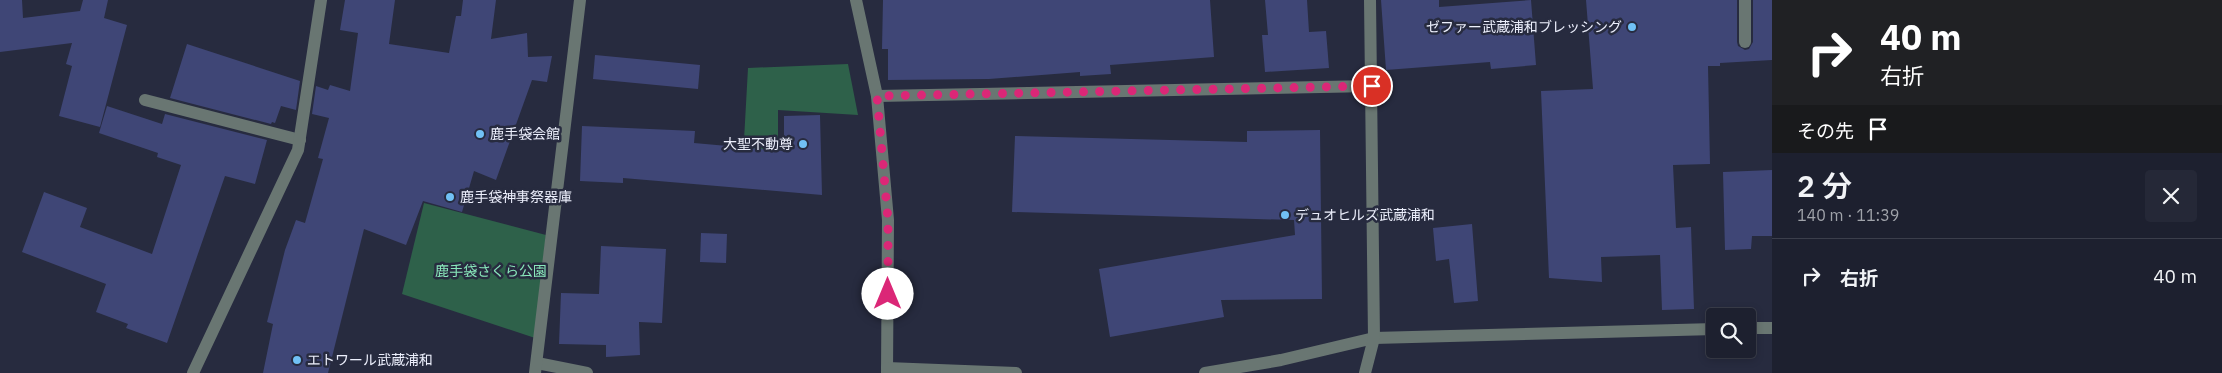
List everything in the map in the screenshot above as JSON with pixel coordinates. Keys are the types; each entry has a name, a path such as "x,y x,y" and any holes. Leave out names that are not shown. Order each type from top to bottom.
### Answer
{"street":[{"path":"193,373 298,150 321,0"},
{"path":"580,0 536,368 587,373"},
{"path":"856,0 877,96 888,220 887,370 1016,373"},
{"path":"1365,373 1374,338 1370,0"},
{"path":"1745,0 1746,42"},
{"path":"877,96 1372,86"},
{"path":"146,100 300,140"},
{"path":"1756,328 1772,328"},
{"path":"1206,373 1281,360 1374,338 1706,329"}],"green space":[{"path":"848,64 858,115 778,110 778,177 742,176 748,68"},
{"name":"鹿手袋さくら公園","path":"424,203 546,235 535,338 402,294"}],"building":[{"path":"0,0 22,0 23,18 80,11 83,0 108,0 104,18 127,25 100,127 59,116 72,66 66,64 72,43 0,52"},
{"path":"345,0 395,0 389,44 449,53 456,16 461,16 463,0 496,0 491,39 527,33 528,57 552,56 547,82 532,80 496,180 474,171 462,212 423,201 406,245 364,229 328,373 263,373 273,324 267,322 285,250 296,220 305,223 323,159 318,158 329,118 312,114 316,86 328,90 330,85 350,91 358,33 340,30"},
{"path":"883,0 1210,0 1214,57 1110,65 1111,74 1080,76 1080,72 989,79 888,80 888,49 882,49"},
{"path":"1265,0 1307,0 1309,32 1326,31 1329,68 1265,72 1262,35 1268,35"},
{"path":"1381,0 1439,0 1439,7 1531,0 1536,65 1491,69 1490,62 1386,70"},
{"path":"1586,0 1737,0 1737,42 1738,46 1745,50 1749,49 1753,42 1753,0 1772,0 1772,60 1720,63 1720,66 1708,66 1710,164 1673,165 1676,228 1691,227 1694,309 1662,310 1660,255 1601,257 1602,282 1549,278 1541,91 1593,89"},
{"path":"187,44 300,81 296,110 281,106 275,123 272,122 271,124 170,98"},
{"path":"595,55 700,65 698,89 593,79"},
{"path":"107,106 162,124 165,114 267,140 255,184 225,176 167,343 126,328 128,324 96,312 106,284 22,252 44,192 87,208 80,227 152,254 181,165 157,157 158,153 99,133"},
{"path":"820,115 822,195 623,178 623,183 580,181 582,126 695,131 694,143 784,151 784,116"},
{"path":"1320,130 1322,299 1221,300 1224,317 1110,337 1099,269 1295,235 1294,220 1012,212 1015,136 1247,142 1247,131"},
{"path":"1772,170 1772,236 1752,236 1751,249 1725,250 1723,172"},
{"path":"1472,224 1478,301 1454,303 1449,259 1436,261 1433,228"},
{"path":"701,233 727,234 726,263 700,262"},
{"path":"601,246 666,249 662,323 639,322 640,355 606,357 606,345 559,344 561,293 599,294"}],"place":[{"name":"ゼファー武蔵浦和ブレッシング","path":"1632,27"},
{"name":"鹿手袋会館","path":"480,134"},
{"name":"大聖不動尊","path":"803,144"},
{"name":"鹿手袋神事祭器庫","path":"450,197"},
{"name":"デュオヒルズ武蔵浦和","path":"1285,215"},
{"name":"エトワール武蔵浦和","path":"297,360"}],"route":[{"path":"888,294 888,220 877,96 1372,86"}]}
